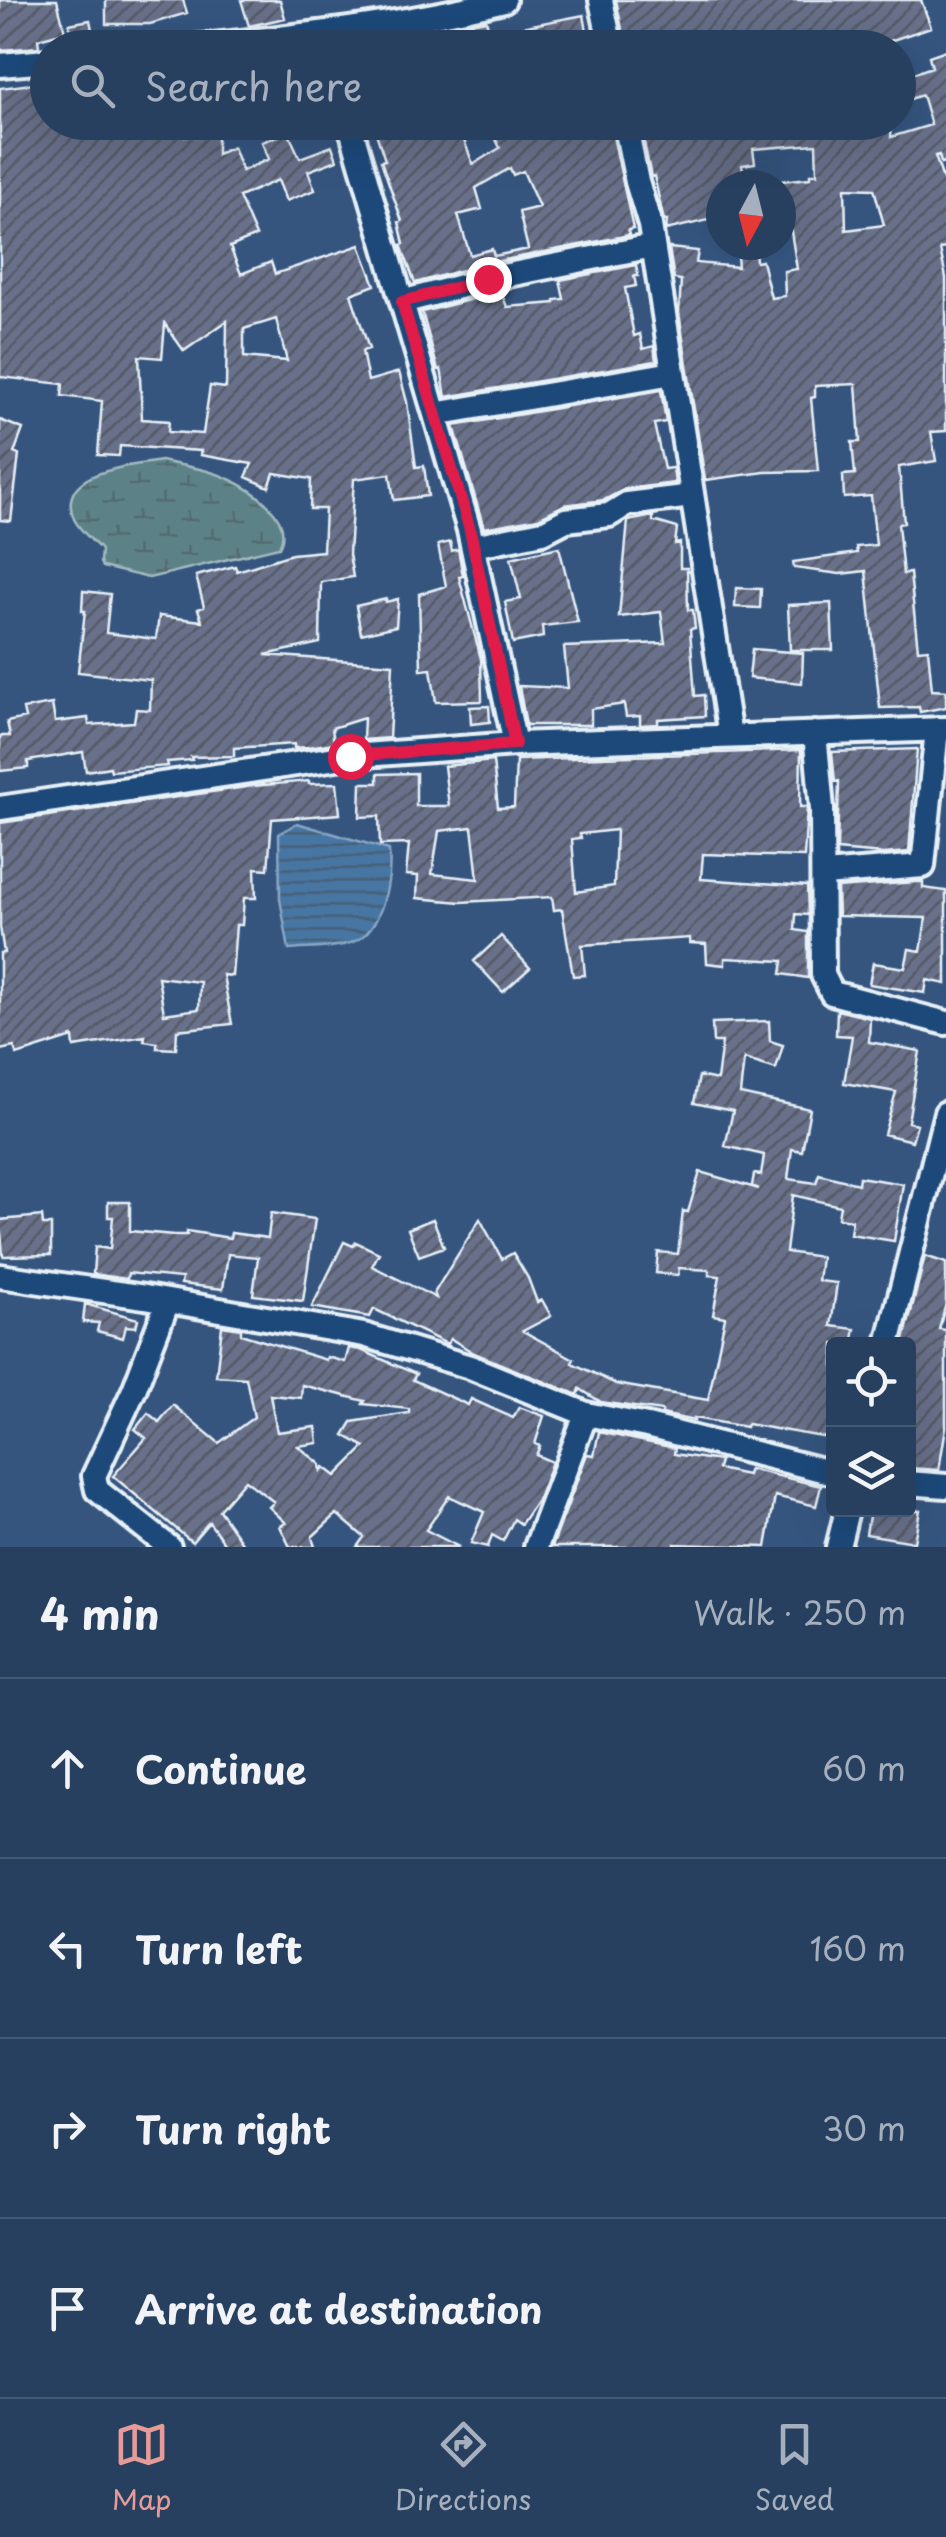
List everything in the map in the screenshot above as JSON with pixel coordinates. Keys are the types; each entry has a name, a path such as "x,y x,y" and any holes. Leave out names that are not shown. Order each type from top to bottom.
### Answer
{"street":[{"path":"375,30 504,0"},
{"path":"601,0 607,30"},
{"path":"0,65 30,62"},
{"path":"353,140 473,546 515,744"},
{"path":"629,140 653,246 730,736"},
{"path":"402,302 488,279 653,246"},
{"path":"435,414 673,373"},
{"path":"473,546 543,532 566,520 610,514 626,504 692,496"},
{"path":"0,808 350,756 515,744 942,729 923,866 824,874"},
{"path":"816,733 824,874 823,975 832,994 946,1022"},
{"path":"890,1337 946,1113"},
{"path":"0,1276 364,1335 470,1367 586,1414 826,1470"},
{"path":"168,1301 134,1390 94,1476 96,1490 170,1547"},
{"path":"536,1547 586,1414"},
{"path":"916,1484 946,1486"},
{"path":"838,1547 845,1517"}],"green space":[{"path":"161,461 221,476 259,497 281,526 279,547 149,578 102,567 101,550 74,519 71,503 75,490 99,474"}],"water":[{"path":"297,823 389,850 387,888 378,915 363,936 353,942 289,950 280,899 279,834"}],"building":[{"path":"0,0 57,0 64,30 30,30 30,48 0,50"},
{"path":"106,0 183,0 187,13 150,24 106,24"},
{"path":"241,0 280,0 285,18 249,26"},
{"path":"616,0 921,0 931,27 916,32 622,30"},
{"path":"584,15 587,30 506,30"},
{"path":"90,20 92,30 70,30 69,24"},
{"path":"486,20 489,30 432,30"},
{"path":"946,50 946,162 941,163 939,155 935,156 946,188 946,248 940,249 946,278 946,431 931,432 936,461 899,467 904,523 898,524 903,574 910,573 918,650 928,649 932,690 946,691 946,707 920,712 919,707 880,708 866,571 840,574 794,568 793,562 857,553 856,547 876,545 871,496 844,498 843,475 855,474 852,442 860,442 856,384 815,386 815,397 811,398 818,471 765,472 705,480 679,313 681,280 674,279 669,248 698,251 696,263 738,267 737,260 762,261 771,298 785,296 784,271 797,269 796,179 817,174 816,144 753,149 755,163 742,165 743,170 706,170 706,221 666,230 667,220 664,221 654,176 651,177 644,140 916,140 916,130 931,125 922,95 916,97 916,73 932,67 929,56","holes":["845,188 874,189 884,225 846,230"]},
{"path":"30,84 30,140 217,140 217,154 233,147 242,171 269,159 262,142 267,140 292,140 300,158 332,146 337,160 308,171 315,190 286,201 278,180 239,197 256,236 230,247 241,274 271,262 275,274 360,245 375,285 351,294 369,349 362,351 368,381 399,372 416,467 424,466 428,496 394,500 390,474 354,479 349,554 353,577 321,582 320,643 265,655 393,664 389,738 363,740 364,718 332,728 334,743 308,747 294,748 294,744 234,748 234,756 191,757 192,760 167,762 168,766 111,771 110,767 86,771 83,752 28,761 28,768 0,771 0,736 10,736 7,722 25,718 23,709 52,704 55,722 88,718 89,725 134,722 136,709 150,710 151,680 78,672 85,611 83,591 110,594 106,633 156,639 159,616 202,621 198,609 204,607 196,576 235,566 237,571 292,554 323,551 325,509 310,509 311,479 274,473 269,487 246,477 252,464 200,455 201,451 120,446 119,456 98,455 102,401 62,396 63,384 0,377 0,88","holes":["276,319 287,361 244,357 244,329","227,321 226,388 210,386 203,434 168,432 169,421 142,419 139,356 162,358 165,324 184,351"]},
{"path":"378,140 464,140 473,164 500,148 496,140 614,140 633,229 628,230 629,235 484,264 415,283 401,245 402,221 381,161 385,160","holes":["510,168 513,175 523,171 539,207 519,212 528,249 494,256 492,249 470,255 458,215 482,209 476,188"]},
{"path":"636,265 636,286 625,288 634,336 640,334 643,349 654,346 656,361 446,397 422,312 501,292 507,307 555,303 564,299 560,280"},
{"path":"661,390 666,422 654,424 664,469 673,468 675,483 625,489 604,500 564,505 538,518 484,528 454,426"},
{"path":"0,420 23,429 14,453 19,455 11,521 0,520"},
{"path":"653,516 653,521 677,528 675,544 680,543 680,568 687,568 688,610 693,610 695,628 690,629 695,696 704,695 705,716 658,719 658,724 640,725 640,716 626,717 624,704 591,709 591,725 526,725 519,686 568,688 564,647 665,643 661,612 619,617 628,521"},
{"path":"450,542 452,551 458,549 463,576 459,577 481,659 482,701 436,702 431,669 421,670 419,594 446,586 438,545"},
{"path":"559,547 578,622 542,626 543,637 513,643 505,602 521,599 511,558"},
{"path":"736,588 761,589 760,608 735,607"},
{"path":"398,599 396,626 361,634 356,606"},
{"path":"831,603 833,650 790,650 788,605"},
{"path":"752,649 803,653 802,683 749,678"},
{"path":"489,706 490,722 471,724 470,707"},
{"path":"917,749 909,852 837,850 839,781 835,782 832,752"},
{"path":"801,750 800,807 807,807 804,857 703,854 701,879 807,886 808,915 796,914 795,930 808,932 808,978 781,974 783,961 725,958 725,965 707,963 706,944 690,943 690,938 582,945 585,975 573,976 562,909 554,910 552,897 461,902 417,898 418,876 406,875 409,844 380,845 379,816 360,817 361,783 378,783 378,774 416,773 416,806 449,806 444,766 493,761 498,808 514,807 516,760","holes":["472,827 478,879 432,874 439,831","616,830 614,886 576,892 572,839 581,838 580,834"]},
{"path":"337,783 340,814 272,819 268,869 255,868 256,898 244,898 242,925 236,925 232,976 223,975 232,1024 177,1030 176,1049 157,1048 157,1043 144,1041 145,1036 74,1047 73,1037 17,1055 14,1047 0,1050 0,953 4,953 0,927 0,823 253,786","holes":["158,977 200,982 199,1009 164,1014"]},
{"path":"923,882 923,888 946,891 946,984 927,980 925,993 869,984 873,963 905,968 909,949 921,951 926,918 838,916 837,888"},
{"path":"501,936 530,968 503,992 474,961"},
{"path":"837,1010 870,1018 869,1042 920,1051 908,1122 917,1124 912,1141 884,1134 896,1092 844,1083 852,1036 836,1035"},
{"path":"769,1021 770,1041 783,1045 776,1069 744,1059 740,1094 810,1109 802,1151 792,1149 788,1179 816,1183 819,1174 858,1184 859,1177 903,1184 894,1241 850,1234 852,1220 838,1218 840,1206 793,1195 786,1252 821,1257 818,1281 837,1283 831,1326 855,1329 853,1337 826,1337 826,1438 747,1424 746,1427 694,1421 662,1411 601,1402 580,1389 578,1395 474,1353 451,1339 447,1344 374,1309 370,1317 312,1307 344,1242 353,1246 356,1242 379,1253 372,1266 436,1298 434,1293 480,1219 502,1259 513,1253 537,1302 542,1300 551,1316 523,1331 574,1359 572,1363 616,1384 708,1400 725,1317 713,1315 720,1276 709,1275 709,1270 679,1268 678,1275 656,1273 658,1252 678,1254 683,1211 688,1212 700,1172 759,1189 752,1186 754,1174 761,1175 764,1155 725,1146 733,1111 694,1103 699,1076 717,1080 722,1042 713,1042 712,1023"},
{"path":"108,1202 130,1202 130,1231 174,1235 187,1235 187,1231 230,1238 231,1233 268,1238 271,1213 315,1219 303,1301 253,1295 258,1257 228,1254 223,1289 181,1284 182,1278 128,1273 127,1279 93,1274 95,1247 110,1249 113,1217 108,1217"},
{"path":"42,1216 43,1225 51,1225 51,1255 3,1256 0,1220"},
{"path":"433,1219 444,1247 419,1256 408,1229"},
{"path":"925,1256 946,1263 946,1303 939,1329 946,1330 946,1427 939,1470 916,1469 916,1337 905,1337"},
{"path":"85,1304 138,1319 136,1327 126,1326 123,1338 97,1331 99,1323 83,1322"},
{"path":"222,1326 241,1329 241,1334 326,1360 327,1357 345,1362 349,1348 361,1350 416,1374 413,1380 468,1405 471,1399 513,1418 519,1407 544,1416 535,1444 540,1446 536,1455 552,1462 538,1499 521,1524 514,1519 503,1541 492,1535 488,1547 471,1543 484,1512 449,1496 426,1530 459,1547 357,1547 364,1537 337,1514 312,1537 315,1547 290,1547 280,1526 286,1523 269,1507 274,1502 245,1480 219,1510 245,1547 227,1547 209,1522 192,1542 113,1476 146,1438 135,1429 148,1413 159,1422 173,1405 219,1443 254,1417 246,1378 216,1376","holes":["302,1385 365,1401 363,1404 409,1409 409,1413 352,1422 344,1435 365,1447 336,1476 324,1467 321,1471 320,1464 298,1446 318,1443 316,1427 277,1432 270,1395 301,1398"]},
{"path":"599,1432 675,1448 674,1454 720,1461 718,1469 747,1475 749,1469 821,1486 816,1506 775,1496 766,1547 552,1547 587,1454 594,1455"},
{"path":"916,1510 920,1510 914,1542 866,1534 869,1517 916,1517"}],"route":[{"path":"350,756 515,744 470,530 402,302 488,279"}]}
